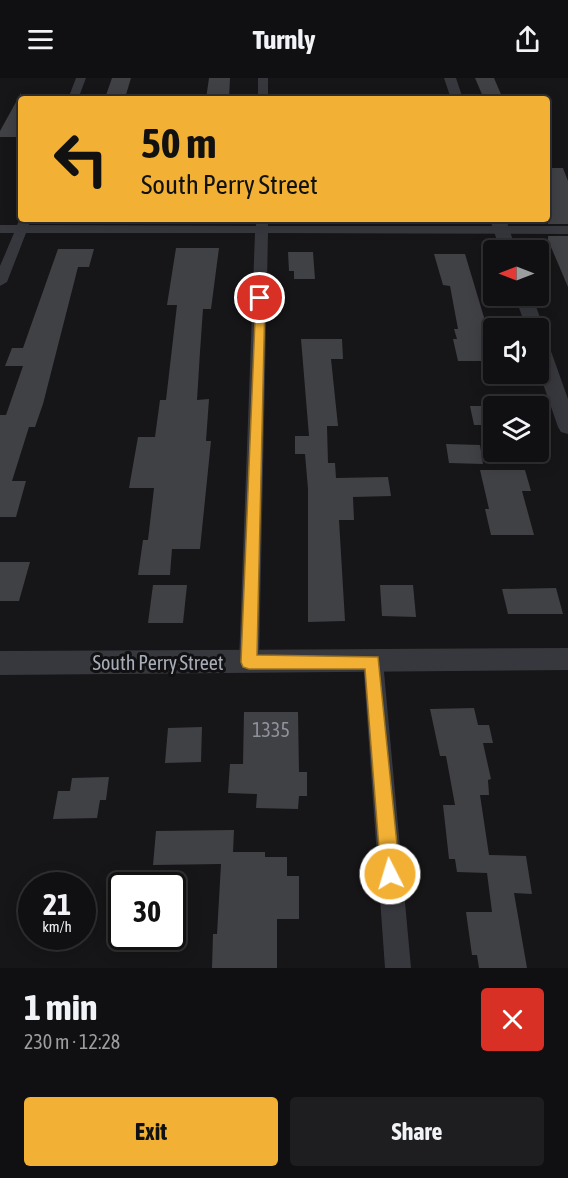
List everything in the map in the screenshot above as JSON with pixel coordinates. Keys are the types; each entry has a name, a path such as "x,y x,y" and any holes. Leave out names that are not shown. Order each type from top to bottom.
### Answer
{"street":[{"path":"74,96 81,78"},
{"path":"263,78 263,96"},
{"path":"450,78 456,96"},
{"path":"0,282 23,224"},
{"path":"0,229 23,224 262,224 500,225 568,230"},
{"path":"249,662 262,224"},
{"path":"500,225 505,240"},
{"path":"549,372 568,427"},
{"name":"South Perry Street","path":"0,663 568,659"},
{"path":"373,662 398,968"}],"building":[{"path":"112,78 131,78 126,96 106,96"},
{"path":"209,78 230,78 229,96 206,96"},
{"path":"475,78 494,78 502,96 483,96"},
{"path":"18,98 18,137 0,137 0,131"},
{"path":"550,168 563,168 568,181 568,224 548,224 550,222"},
{"path":"548,236 568,236 568,287 549,240"},
{"path":"176,248 219,248 211,309 203,309 200,352 197,400 209,399 206,441 211,441 200,549 172,549 170,575 138,575 143,540 148,540 154,488 129,488 138,437 155,437 160,400 166,400 177,305 167,305"},
{"path":"58,249 94,249 89,267 78,267 43,404 35,427 29,427 12,481 26,481 16,517 0,517 0,415 6,415 23,366 5,366 12,348 23,348"},
{"path":"288,252 313,252 315,279 294,279 294,271 289,271"},
{"path":"434,254 465,254 484,318 483,361 458,361 453,339 457,339 454,329 458,329 450,286 443,285"},
{"path":"301,339 342,339 343,359 331,359 338,426 327,426 328,463 335,463 336,478 388,477 391,496 353,497 354,520 339,520 345,621 308,622 308,489 305,454 295,454 295,436 309,436"},
{"path":"470,406 483,406 483,425 474,425"},
{"path":"446,444 480,445 483,464 449,463"},
{"path":"480,470 525,470 531,491 522,491 534,535 491,535 485,509 489,509"},
{"path":"0,562 30,562 19,601 0,601"},
{"path":"153,585 187,585 183,623 148,623"},
{"path":"380,585 413,585 416,617 382,616"},
{"path":"556,588 563,614 508,614 502,589"},
{"path":"474,708 478,725 489,725 493,743 483,743 491,779 488,780 489,795 480,795 489,855 526,856 532,894 514,893 527,968 479,968 477,955 472,955 466,912 492,912 487,873 457,872 455,859 449,859 443,805 455,805 446,756 440,756 430,709"},
{"path":"244,712 298,712 299,772 307,772 307,796 299,796 298,809 256,808 257,794 228,793 230,764 243,764"},
{"path":"202,727 201,762 165,763 168,728"},
{"path":"109,777 106,800 100,800 97,818 53,819 58,791 70,791 72,778"},
{"path":"234,830 233,852 265,852 265,857 287,857 287,876 299,876 299,919 277,919 277,968 212,968 213,934 217,934 221,864 153,865 156,831"}],"route":[{"path":"260,298 249,662 373,662 390,874"}]}
